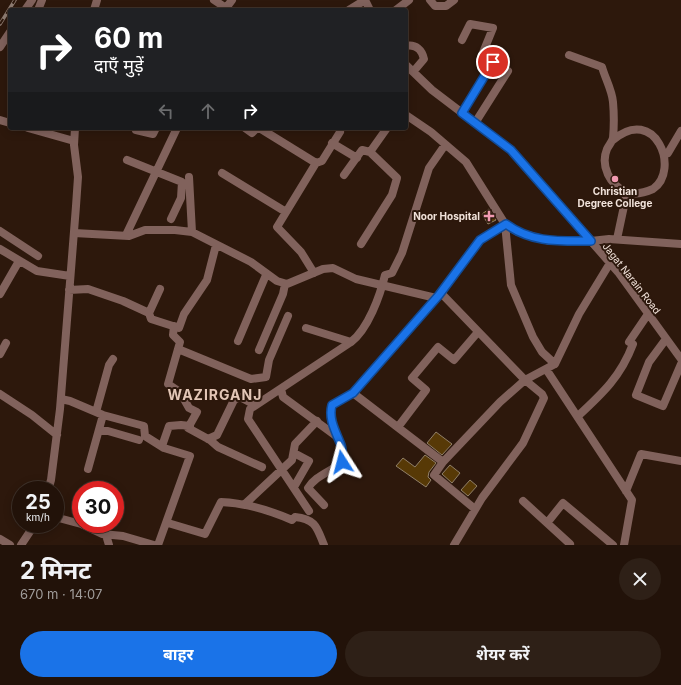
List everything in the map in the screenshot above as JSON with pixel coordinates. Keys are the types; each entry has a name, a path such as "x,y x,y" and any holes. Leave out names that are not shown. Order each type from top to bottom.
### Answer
{"street":[{"path":"221,6 232,0"},
{"path":"352,8 365,0"},
{"path":"399,8 409,0"},
{"path":"430,0 435,6 446,6 454,0"},
{"path":"462,40 470,24 493,28 482,55 493,62 462,113"},
{"path":"0,47 8,35"},
{"path":"408,45 411,44 417,47 423,53 424,59 413,72"},
{"path":"569,55 602,67 613,100 612,140"},
{"name":"Jagat Narain Road","path":"408,67 462,113 511,150 610,263 681,359"},
{"path":"475,123 508,71"},
{"path":"408,116 466,162 506,224 518,232 549,241 591,241 617,239 681,244"},
{"path":"639,129 649,131 658,136 668,152 670,162 668,172 663,181 656,188 637,194 627,192 618,187 610,180 606,170 605,159 607,149 612,140 629,130 639,129"},
{"path":"35,130 74,141"},
{"path":"49,481 61,399 74,233 78,177 74,141 75,130"},
{"path":"136,130 153,134 155,130"},
{"path":"126,235 176,130"},
{"path":"263,130 316,163"},
{"path":"370,152 386,130"},
{"path":"668,152 681,131"},
{"path":"314,273 301,252 277,227 316,163 322,161 340,132"},
{"path":"332,143 357,158"},
{"path":"309,511 248,419 250,409 351,342 363,330 382,286 385,275 392,273 402,253 430,168 446,145"},
{"path":"344,175 362,150 370,152 397,178 392,195 361,244"},
{"path":"126,160 182,182 181,198 171,219"},
{"path":"222,173 286,212"},
{"path":"189,177 192,232"},
{"path":"617,239 627,192"},
{"path":"324,505 308,488 313,480 335,468 342,462 342,447 336,436 330,413 332,405 353,393 438,295 480,240 506,224"},
{"path":"506,224 511,285 533,337 542,352 555,364"},
{"path":"74,233 126,235 145,230 192,232 251,262 266,275 285,284 323,269 333,268 356,279 382,286 438,295 478,332 525,380 542,394 544,398 523,443 475,509 454,545"},
{"path":"0,231 38,256"},
{"path":"69,290 88,289 123,301 149,313 152,319 179,328 184,314 207,280 216,245"},
{"path":"0,249 37,271 70,276"},
{"path":"0,294 19,261"},
{"path":"475,509 434,475 444,462 500,402 525,380 555,364 579,314 610,263"},
{"path":"238,341 266,275"},
{"path":"259,350 283,294 285,284"},
{"path":"149,313 160,289"},
{"path":"578,416 609,387 626,362 633,344 628,342 648,314"},
{"path":"178,349 251,379 266,377 269,360 288,316"},
{"path":"174,326 173,334 180,342 168,384 180,392 189,408 197,412 188,428 208,439 218,447 262,467"},
{"path":"306,328 351,342"},
{"path":"398,427 426,390 412,378 438,347 454,360 478,332"},
{"path":"666,339 649,362 636,395 663,406 681,364"},
{"path":"0,354 6,343"},
{"path":"88,469 99,431 99,414 109,365 113,359"},
{"path":"546,369 632,500 624,545"},
{"path":"281,389 283,397 336,436"},
{"path":"353,393 444,462"},
{"path":"0,394 32,415 57,435"},
{"path":"208,439 217,435 234,400 240,397 255,406"},
{"path":"61,399 70,401 99,414 144,426 145,436 162,446 190,456 168,523 158,545"},
{"path":"245,504 292,460 295,444 317,421"},
{"path":"162,446 169,426 190,426"},
{"path":"99,431 108,431 139,440"},
{"path":"294,453 310,461 294,487"},
{"path":"626,491 641,454 681,461"},
{"path":"303,471 313,480"},
{"path":"168,523 205,534 221,502 245,504 268,510 292,520 295,517 305,518 314,523 324,545"},
{"path":"523,502 570,544"},
{"path":"547,523 563,503 613,545"},
{"path":"21,545 29,533"},
{"path":"101,533 106,535 123,536 154,545"},
{"path":"106,535 109,545"},
{"path":"0,539 10,545"}],"building":[{"path":"489,209 496,220 488,224 482,214"},
{"path":"436,432 452,444 442,455 427,443"},
{"path":"425,455 436,463 429,472 428,477 431,480 426,487 396,466 403,458 415,467"},
{"path":"450,465 460,473 452,483 442,474"},
{"path":"470,480 477,486 468,496 461,490"}],"railway":[{"path":"10,8 15,0"},
{"path":"0,24 8,11"}],"place":[{"name":"Christian Degree College","path":"615,179"},
{"name":"Noor Hospital","path":"489,216"}],"district":[{"name":"WAZIRGANJ","path":"215,395"}],"route":[{"path":"342,462 342,447 336,436 330,413 332,405 353,393 439,295 480,240 506,224 518,232 549,241 591,241 511,150 462,113 493,62"}]}
